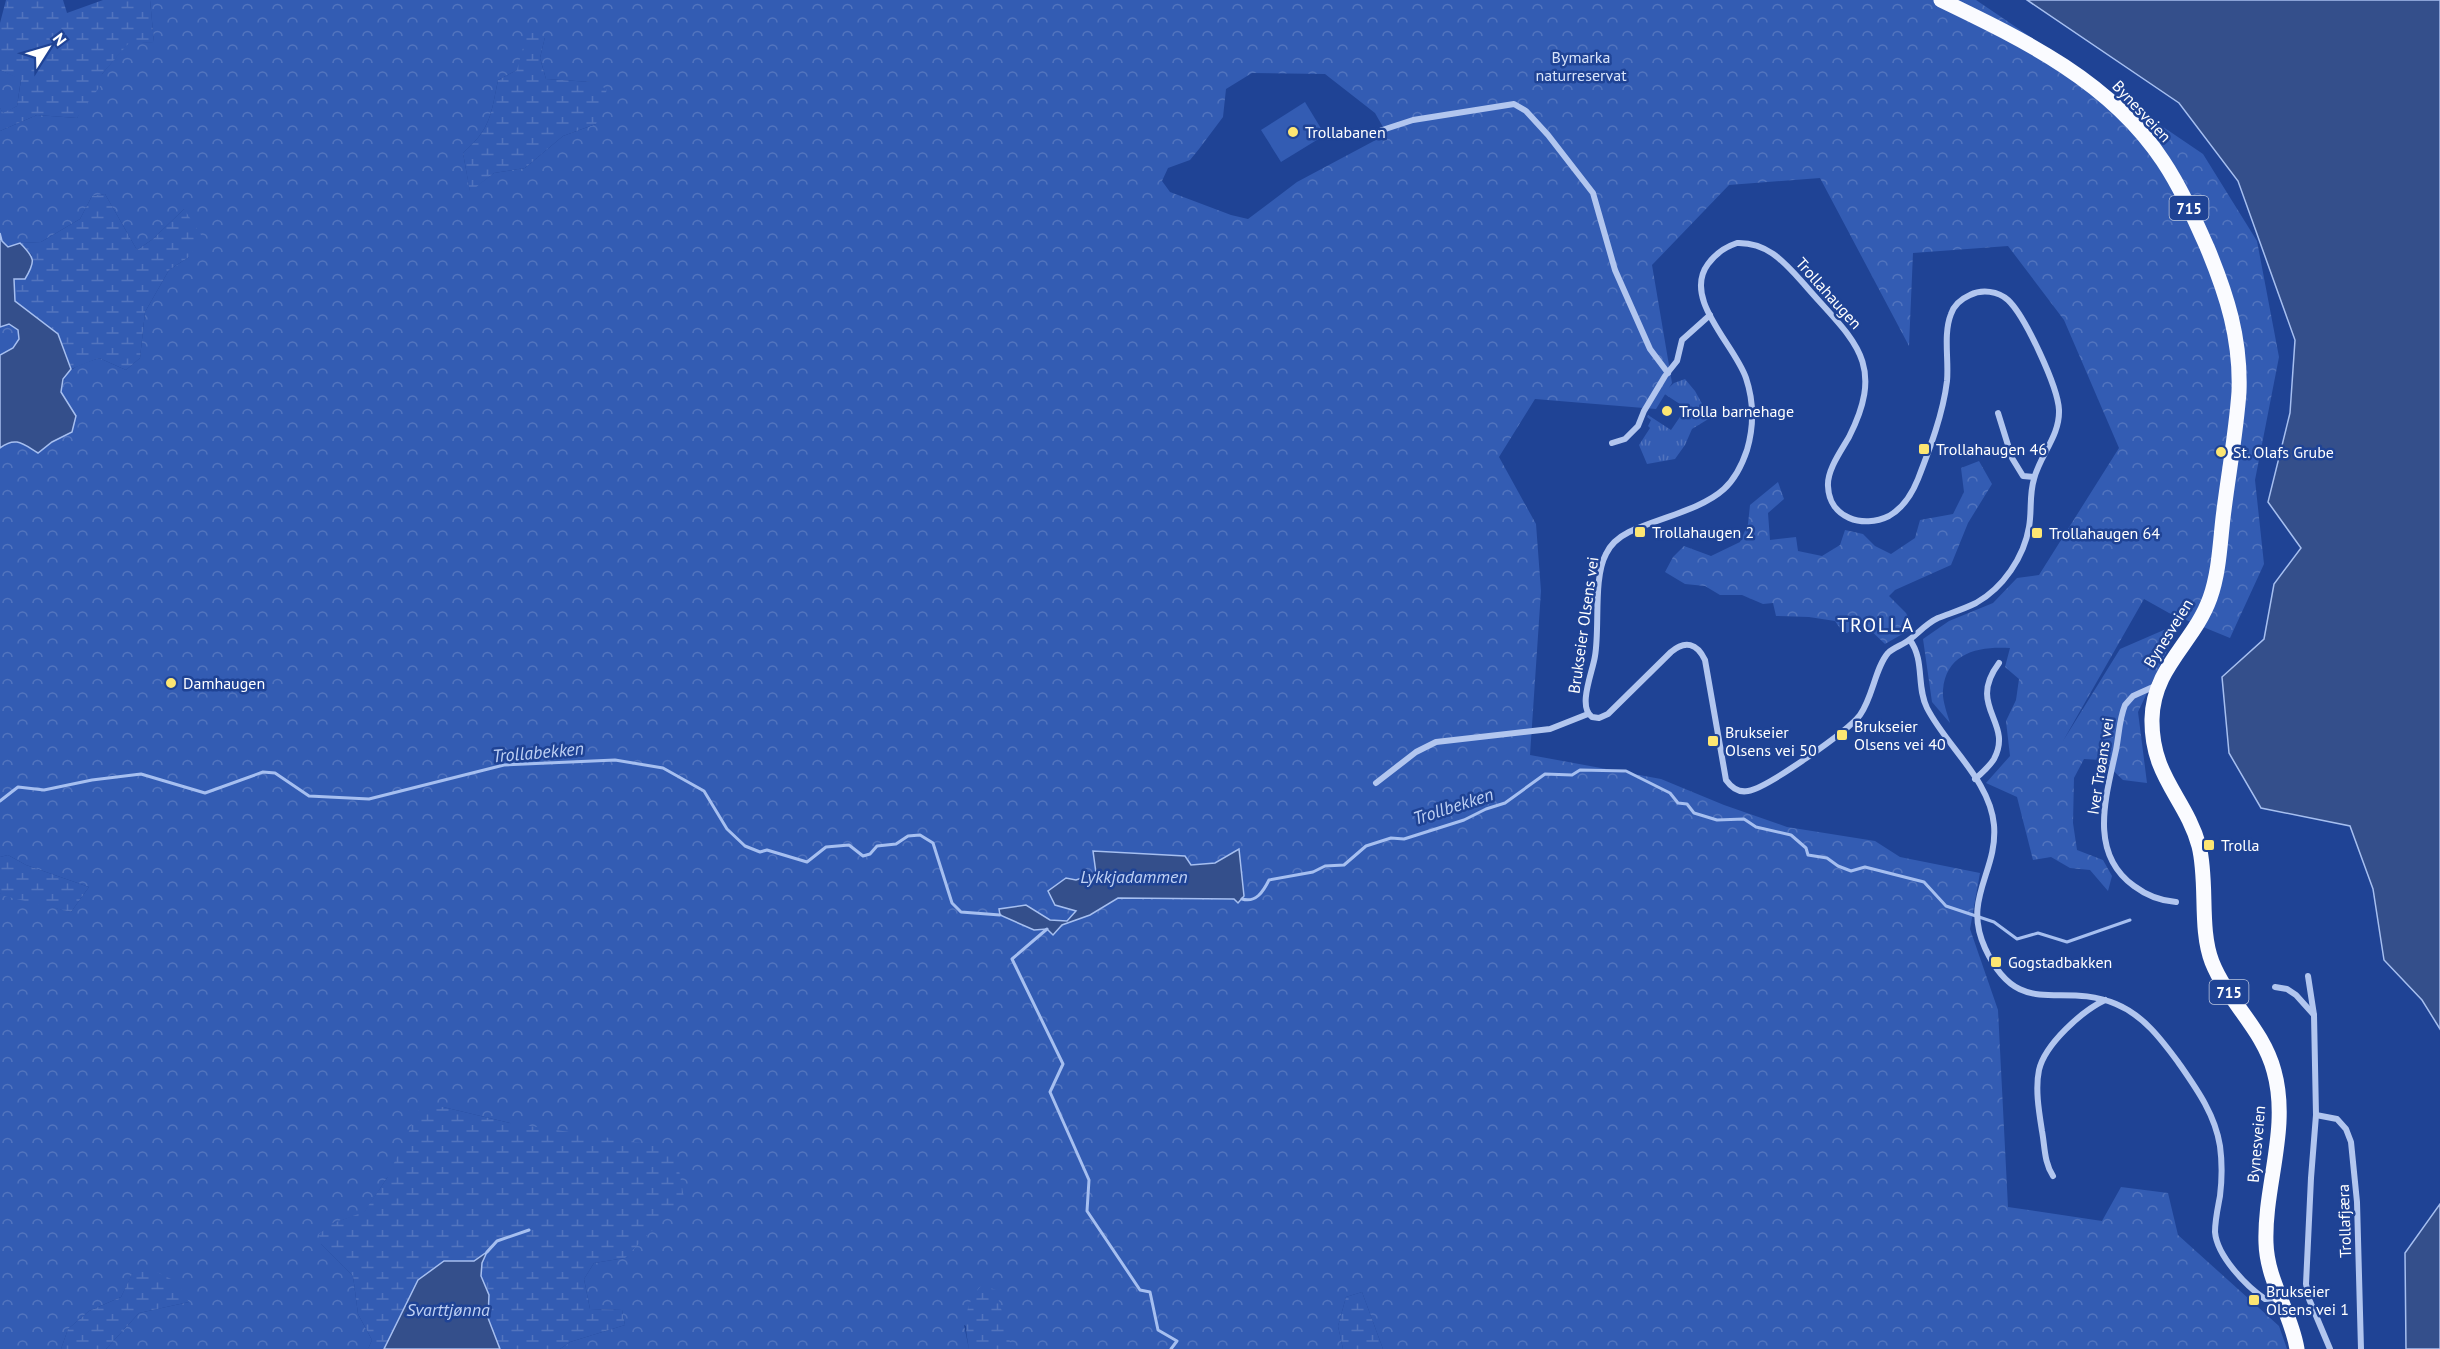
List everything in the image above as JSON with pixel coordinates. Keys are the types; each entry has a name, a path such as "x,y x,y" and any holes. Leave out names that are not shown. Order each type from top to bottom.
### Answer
{"main road":[{"name":"Bynesveien","path":"1941,0 2049,56 2096,88 2125,114 2150,143 2171,173 2199,229 2228,300 2239,351 2239,392 2216,577 2204,613 2166,668 2157,688 2152,715 2155,749 2166,781 2186,817 2199,848 2211,959 2225,987 2258,1032 2275,1072 2279,1119 2266,1233 2268,1262 2297,1349"}],"street":[{"path":"1370,134 1413,120 1514,104 1526,111 1548,135 1593,193 1615,270 1650,349 1668,373"},
{"name":"Trollahaugen","path":"1614,542 1640,526 1707,501 1725,489 1742,465 1751,431 1750,395 1742,369 1710,315 1701,288 1706,266 1715,255 1728,246 1737,243 1760,245 1776,255 1845,329 1863,361 1866,392 1859,416 1827,481 1833,507 1843,516 1856,521 1871,521 1891,514 1912,493 1945,393 1948,370 1948,330 1952,310 1962,299 1972,293 2000,294 2016,310 2053,380 2058,399 2058,427 2034,477 2026,540 2004,580 1979,601 1927,624 1910,640"},
{"path":"1612,443 1625,439 1638,426 1644,411 1677,361 1680,344 1684,337 1710,315"},
{"path":"1998,413 2015,465 2022,476 2034,477"},
{"name":"Brukseier Olsens vei","path":"1588,714 1585,698 1595,657 1602,567 1605,556 1614,542"},
{"path":"1910,640 1920,660 1922,692 1927,708 1991,807 1994,826 1992,851 1977,903 1980,933 1992,961 2015,988 2032,993 2106,1000 2127,1009 2145,1023 2165,1044 2203,1099 2218,1136 2221,1153 2220,1192 2215,1230 2218,1244 2233,1268 2250,1287 2265,1299 2279,1298"},
{"name":"Brukseier Olsens vei","path":"1376,783 1416,752 1436,742 1550,729 1588,714 1599,718 1608,714 1671,652 1681,645 1693,645 1701,652 1705,660 1726,780 1734,789 1748,791 1782,773 1851,725 1866,706 1887,654 1910,640"},
{"path":"1975,779 1994,759 1998,748 1999,733 1986,690 1987,680 1999,663"},
{"name":"Iver Trøans vei","path":"2157,688 2153,687 2129,699 2122,712 2108,785 2104,834 2109,859 2128,882 2151,896 2176,902"},
{"name":"Trollafjæra","path":"2308,976 2314,1015 2316,1115 2306,1284 2309,1299 2330,1349"},
{"path":"2275,987 2287,989 2296,995 2314,1015"},
{"path":"2053,1176 2043,1145 2038,1092 2039,1071 2047,1053 2066,1030 2083,1014 2106,1000"},
{"name":"Trollafjæra","path":"2316,1115 2337,1119 2346,1129 2352,1142 2357,1202 2361,1349"}],"green space":[{"path":"6,0 63,0 67,13 103,0 150,0 154,42 128,44 102,74 101,85 77,118 37,115 0,131 0,108 3,113 17,106 21,80 0,70 0,23"},
{"name":"Bymarka naturreservat","path":"150,0 1976,0 2203,154 2257,241 2279,357 2255,480 2264,564 2230,638 2169,613 2144,599 2063,741 2120,649 2180,623 2138,712 2147,783 2123,780 2102,760 2084,759 2074,778 2073,823 2077,850 2103,860 2112,876 2108,891 2090,870 2070,868 2051,857 2033,860 2017,797 1986,783 2010,756 2006,721 2016,700 2019,679 2005,667 2010,648 1986,649 1966,654 1950,668 1945,677 1943,694 1950,723 1932,702 1923,639 1949,621 1993,603 2017,578 2039,575 2119,448 2064,320 2008,246 1913,253 1909,346 1820,178 1729,185 1652,265 1672,383 1656,409 1535,399 1499,457 1536,524 1541,591 1530,755 1661,779 1724,805 1787,827 1875,841 1900,857 1980,873 1970,929 1998,1010 2008,1207 2102,1221 2121,1187 2168,1193 2178,1235 2279,1326 2287,1349 1383,1349 1362,1292 1346,1297 1338,1326 1343,1349 1012,1349 964,1325 969,1349 560,1349 570,1342 625,1325 622,1310 590,1309 584,1279 594,1263 625,1258 510,1123 443,1107 387,1178 364,1213 333,1223 321,1244 353,1276 358,1314 372,1340 368,1349 106,1349 139,1313 189,1302 133,1273 121,1297 89,1311 68,1329 61,1349 0,1349 0,893 71,912 89,887 26,865 8,855 0,857 0,448 15,442 24,444 38,453 52,442 72,432 76,416 61,392 69,372 99,358 126,370 140,358 145,312 169,270 189,257 184,209 153,239 137,250 105,194 92,196 80,219 41,242 20,243 8,247 2,241 0,233 0,131 37,115 77,118 102,74 128,43 154,42","holes":["545,37 540,58 546,79 591,82 596,124 563,136 525,168 494,173 470,191 463,153 485,128 498,80 517,70","1252,73 1325,74 1375,113 1387,134 1297,182 1248,219 1231,215 1170,192 1162,181 1168,168 1190,160 1223,117 1226,89","1239,849 1234,899 1118,898 1090,915 1062,925 1053,935 1026,905 1050,920 1067,921 1077,911 1076,880 1096,872 1094,851 1191,865 1215,863"]},
{"path":"528,29 545,37 540,58 546,79 591,82 607,89 596,124 563,136 525,168 494,173 470,192 463,153 485,128 498,80 517,70"},
{"path":"0,70 21,79 17,106 3,114 0,108"},
{"name":"Trollabanen","path":"1305,102 1325,135 1281,162 1261,130"},
{"path":"105,194 137,250 153,239 184,209 203,238 189,257 169,270 145,312 140,358 126,370 99,358 71,369 58,334 15,301 14,279 25,279 32,255 20,243 41,242 80,219 92,196"},
{"path":"8,323 18,330 19,339 13,348 0,355 0,327"},
{"path":"1685,379 1695,391 1710,418 1692,429 1675,459 1647,464 1639,445 1650,428 1648,426 1651,420 1647,417 1648,415 1671,430 1686,408 1663,393 1674,383"},
{"path":"1979,461 1992,484 1968,523 1951,565 1895,590 1889,596 1906,613 1913,628 1885,644 1865,625 1844,634 1835,621 1776,616 1773,603 1763,604 1742,595 1720,595 1705,586 1685,584 1665,572 1673,557 1684,546 1711,556 1740,542 1748,524 1750,505 1778,482 1784,499 1768,513 1770,540 1796,537 1798,551 1822,556 1840,545 1845,530 1863,534 1875,546 1891,554 1915,538 1920,520 1953,514 1964,492 1961,468"},
{"path":"8,855 26,865 89,887 71,912 4,896 0,893 0,857"},
{"path":"443,1107 510,1123 675,1148 684,1198 625,1258 594,1263 584,1279 590,1309 622,1310 625,1325 570,1342 560,1349 500,1349 488,1318 489,1295 481,1276 482,1263 486,1254 474,1261 444,1261 418,1280 384,1349 368,1349 372,1340 358,1314 353,1276 321,1244 319,1234 333,1223 364,1212 387,1178 419,1110"},
{"path":"153,1270 177,1282 189,1302 139,1313 106,1349 61,1349 68,1329 89,1311 121,1297 133,1272"},
{"path":"982,1285 996,1290 1012,1349 969,1349 966,1315 971,1300"},
{"path":"1362,1292 1383,1349 1343,1349 1338,1326 1346,1297"}],"water":[{"path":"2027,0 2440,0 2440,1029 2422,1000 2384,960 2373,889 2350,826 2261,808 2229,753 2222,677 2264,639 2274,584 2301,548 2268,502 2290,413 2295,340 2238,181 2179,103"},
{"path":"0,233 2,241 8,247 20,243 29,252 32,260 31,268 25,279 14,279 15,301 58,334 71,369 63,379 61,392 76,416 72,432 52,442 38,453 24,444 15,442 0,448 0,355 13,348 19,339 18,330 9,324 0,327"},
{"name":"Lykkjadammen","path":"1239,849 1244,896 1238,903 1234,899 1118,898 1090,915 1062,925 1053,935 1047,929 1034,930 1000,915 999,909 1026,905 1050,920 1067,921 1076,911 1055,905 1048,891 1066,878 1076,880 1096,873 1093,851 1185,856 1191,865 1215,863"},
{"path":"2440,1204 2440,1349 2406,1349 2405,1253"},
{"name":"Svarttjønna","path":"487,1252 482,1263 481,1276 489,1295 488,1318 500,1349 384,1349 418,1280 444,1261 474,1261"}],"waterway":[{"name":"Trollabekken","path":"0,801 18,787 44,790 92,780 141,774 205,793 263,772 275,773 309,796 369,799 504,765 615,760 663,768 704,791 727,829 745,846 760,852 767,850 807,862 826,847 849,845 863,856 870,854 877,846 896,844 908,836 920,835 933,843 952,903 961,912 1000,915"},
{"name":"Trollbekken","path":"1242,899 1255,898 1262,892 1269,880 1313,872 1325,866 1344,865 1366,846 1391,838 1404,839 1464,820 1505,803 1545,774 1572,775 1580,770 1626,771 1670,793 1678,803 1687,804 1694,813 1717,820 1744,819 1756,827 1791,835 1806,848 1808,855 1827,858 1851,871 1865,867 1924,882 1946,906 1994,922 2017,939 2038,933 2067,942 2130,920"},
{"path":"1047,929 1012,959 1063,1064 1050,1092 1089,1180 1087,1211 1140,1290 1150,1292 1158,1330 1177,1341 1171,1349"},
{"path":"487,1252 497,1241 529,1230"}],"place":[{"name":"Trollabanen","path":"1293,132"},
{"name":"Trolla barnehage","path":"1667,411"},
{"name":"Trollahaugen 46","path":"1924,449"},
{"name":"St. Olafs Grube","path":"2221,452"},
{"name":"Trollahaugen 2","path":"1640,532"},
{"name":"Trollahaugen 64","path":"2037,533"},
{"name":"Damhaugen","path":"171,683"},
{"name":"Brukseier Olsens vei 40","path":"1842,735"},
{"name":"Brukseier Olsens vei 50","path":"1713,741"},
{"name":"Trolla","path":"2209,845"},
{"name":"Gogstadbakken","path":"1996,962"},
{"name":"Brukseier Olsens vei 1","path":"2254,1300"}],"district":[{"name":"TROLLA","path":"1876,625"}]}
